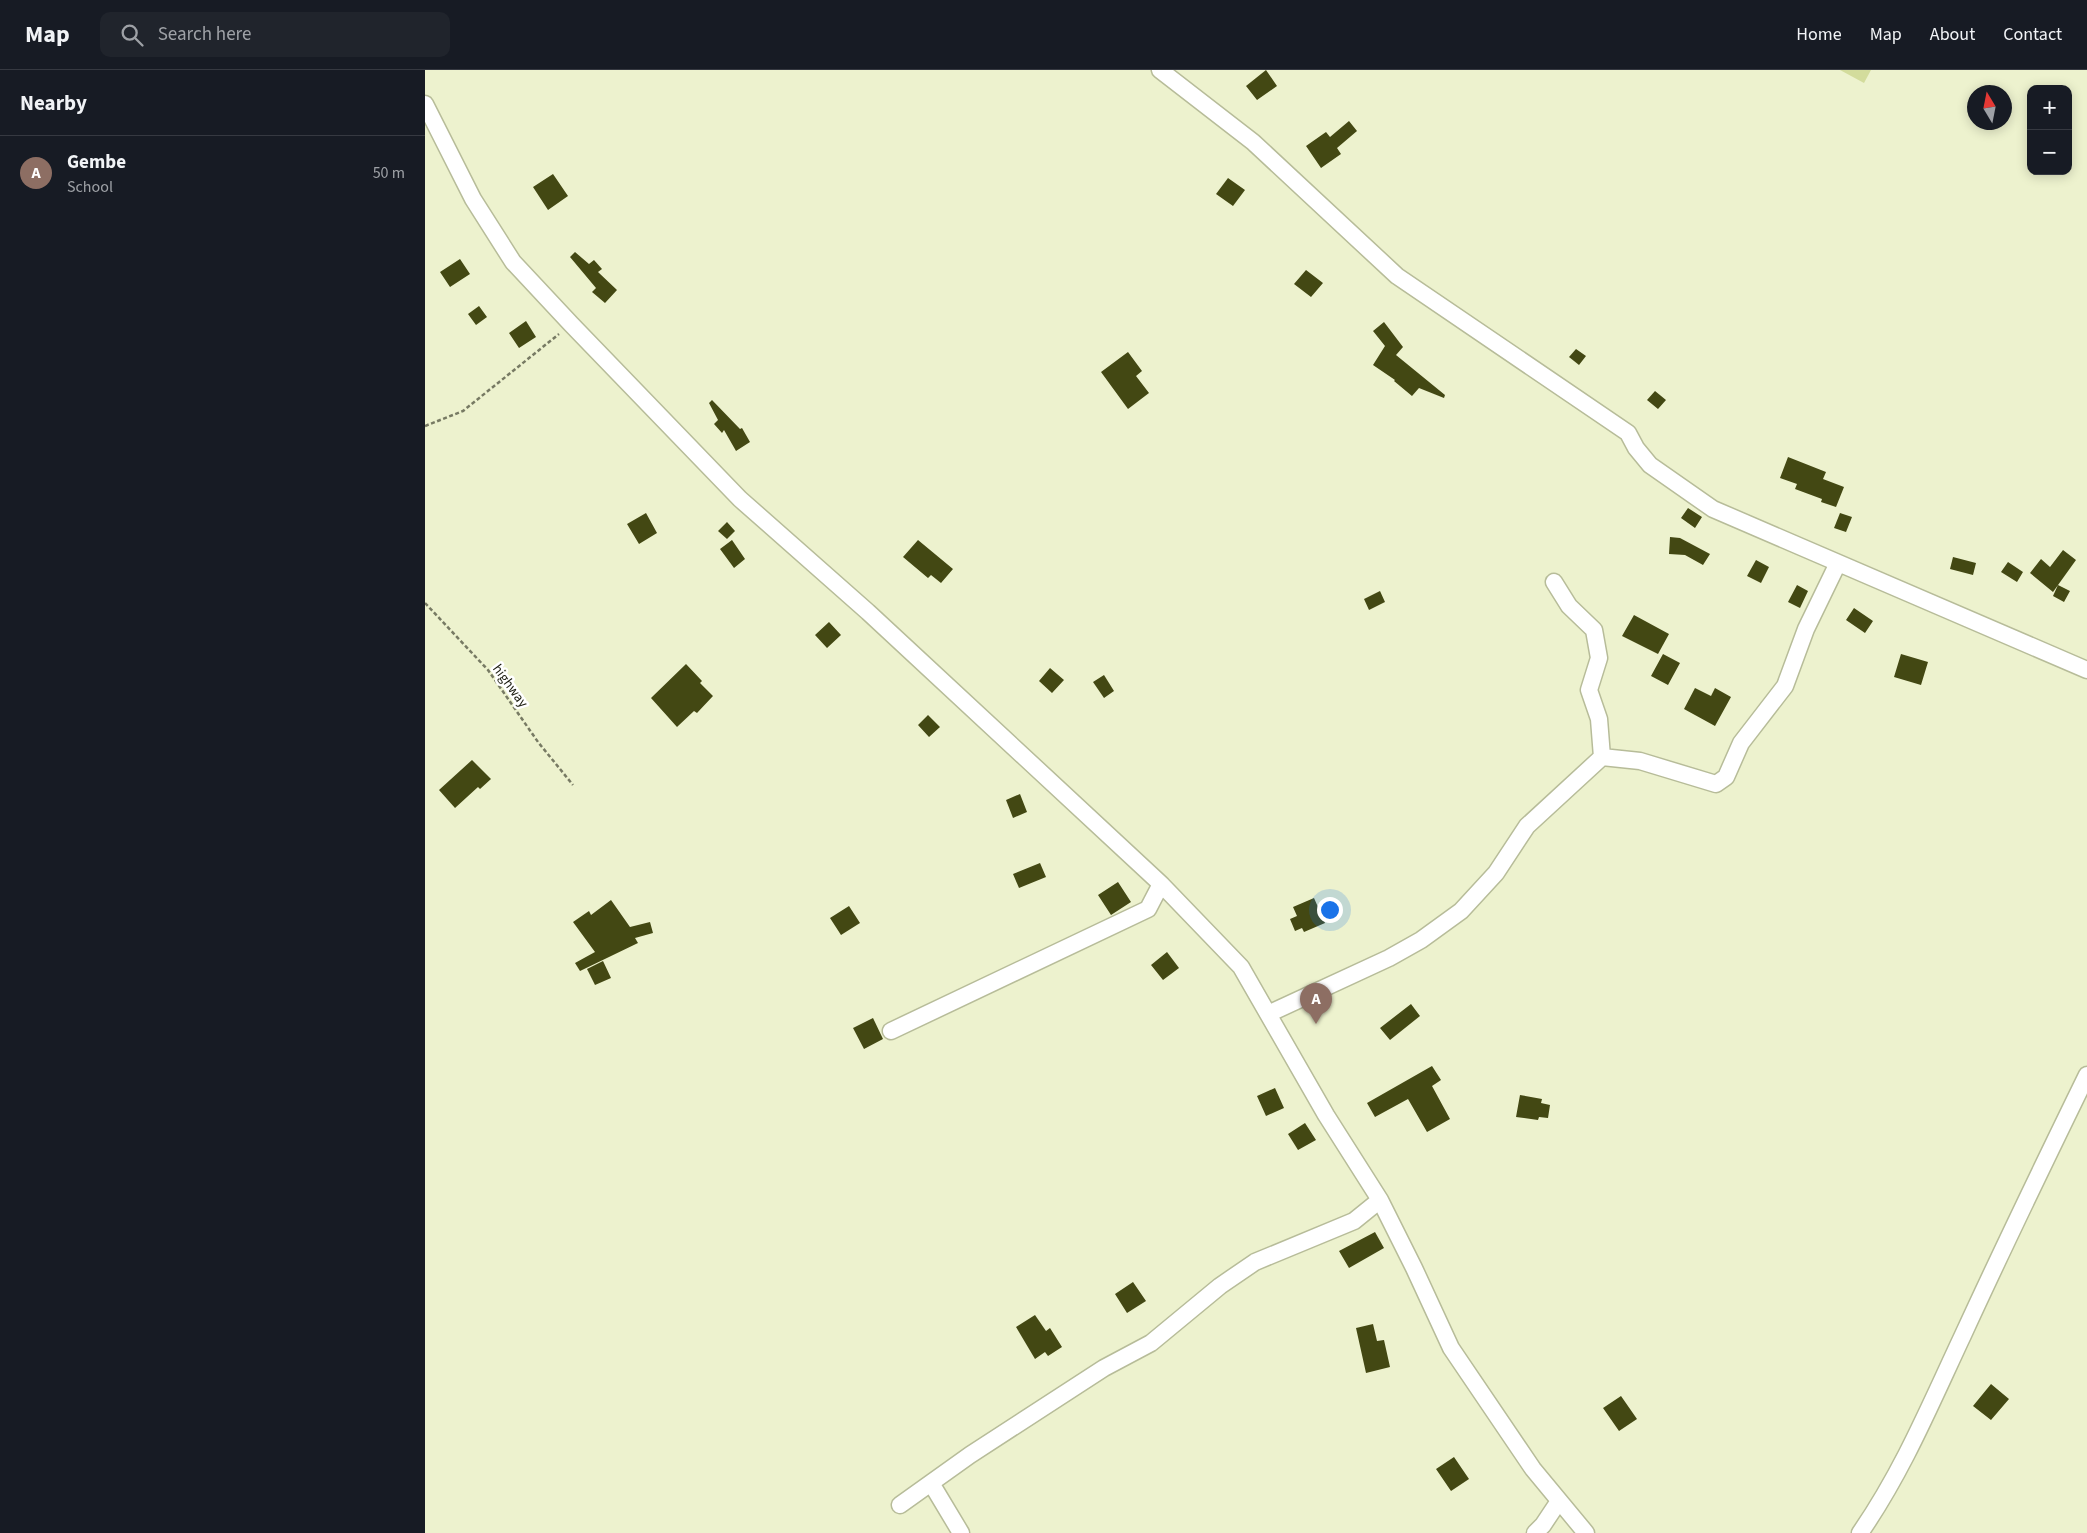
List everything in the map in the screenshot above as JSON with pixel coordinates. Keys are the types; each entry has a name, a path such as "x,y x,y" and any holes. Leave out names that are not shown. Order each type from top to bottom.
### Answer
{"street":[{"path":"1160,70 1253,142 1397,276 1628,433 1636,448 1650,465 1713,509 2087,670"},
{"path":"425,104 473,199 513,262 571,324 740,499 868,612 1161,884 1241,967 1326,1115 1380,1200 1451,1348 1533,1468 1586,1533"},
{"path":"1268,1014 1389,958 1421,940 1461,911 1496,873 1527,826 1602,757 1640,761 1716,784 1726,777 1741,743 1785,686 1806,629 1838,563"},
{"path":"1555,582 1569,606 1594,630 1599,658 1589,690 1599,719 1602,757"},
{"path":"891,1031 1148,909 1161,884"},
{"path":"1860,1533 1875,1512 1913,1444 2016,1220 2087,1075"},
{"path":"900,1505 970,1455 1104,1368 1151,1343 1220,1286 1255,1262 1354,1220 1380,1200"},
{"path":"931,1483 961,1533"},
{"path":"1535,1533 1543,1526 1559,1501"}],"path":[{"path":"425,426 463,411 571,324"},
{"name":"highway","path":"425,603 488,670 538,742 573,785"}],"green space":[{"path":"1840,70 1871,70 1864,83"}],"building":[{"path":"1266,70 1277,86 1257,100 1246,86"},
{"path":"1349,121 1357,131 1337,148 1341,154 1321,168 1306,146 1326,132 1330,137"},
{"path":"553,174 568,196 548,210 533,187"},
{"path":"1228,178 1245,190 1233,206 1216,194"},
{"path":"575,252 589,264 594,260 602,269 598,272 617,290 605,303 592,292 596,288 570,257"},
{"path":"460,259 470,274 450,287 440,272"},
{"path":"1306,270 1323,283 1311,297 1294,284"},
{"path":"479,306 487,317 476,325 468,314"},
{"path":"526,321 536,337 519,348 509,333"},
{"path":"1384,322 1403,347 1396,355 1445,395 1444,398 1419,388 1412,396 1395,380 1373,365 1385,346 1373,331"},
{"path":"1576,349 1586,356 1579,365 1569,357"},
{"path":"1128,352 1142,371 1136,376 1149,393 1128,409 1101,372"},
{"path":"1655,391 1666,400 1658,409 1647,400"},
{"path":"712,400 740,429 742,428 750,442 736,451 724,430 722,433 714,424 718,420 709,403"},
{"path":"1788,457 1826,472 1823,479 1844,487 1836,507 1821,502 1822,499 1795,489 1797,484 1780,478"},
{"path":"1688,508 1702,517 1695,528 1681,518"},
{"path":"646,513 657,533 639,544 627,524"},
{"path":"1840,513 1852,517 1846,532 1834,528"},
{"path":"727,522 735,531 727,539 718,531"},
{"path":"1670,537 1680,538 1710,554 1703,565 1685,555 1669,554"},
{"path":"732,540 745,559 734,568 720,549"},
{"path":"918,540 953,569 941,583 931,575 928,578 903,557"},
{"path":"2063,550 2076,560 2053,592 2030,573 2041,559 2050,567"},
{"path":"1953,557 1976,563 1973,575 1950,569"},
{"path":"1756,560 1769,567 1761,583 1747,576"},
{"path":"2008,562 2023,572 2017,582 2001,572"},
{"path":"1797,585 1808,591 1800,608 1788,602"},
{"path":"2058,585 2070,591 2064,602 2053,596"},
{"path":"1380,591 1385,602 1369,610 1364,599"},
{"path":"1854,608 1873,621 1865,633 1846,620"},
{"path":"1634,615 1669,634 1658,654 1622,636"},
{"path":"829,622 841,635 827,648 815,635"},
{"path":"1663,654 1680,663 1668,685 1651,676"},
{"path":"1901,654 1928,662 1921,685 1894,677"},
{"path":"686,664 702,681 700,683 713,696 697,713 694,711 677,727 651,698"},
{"path":"1050,668 1064,680 1052,693 1039,681"},
{"path":"1104,675 1114,691 1104,698 1093,682"},
{"path":"1695,688 1711,696 1715,688 1731,697 1715,726 1684,709"},
{"path":"928,715 940,727 929,737 918,725"},
{"path":"472,760 491,779 480,789 478,787 455,808 439,790"},
{"path":"1020,794 1027,812 1013,818 1006,800"},
{"path":"1040,863 1046,877 1019,888 1013,874"},
{"path":"1118,882 1131,902 1111,915 1098,895"},
{"path":"1314,898 1325,923 1304,932 1302,928 1295,931 1290,919 1297,916 1293,907"},
{"path":"611,900 630,927 650,922 653,933 635,938 638,943 580,971 575,963 595,952 573,922 589,911 591,915"},
{"path":"849,906 860,923 841,935 830,918"},
{"path":"1167,952 1179,968 1163,980 1151,965"},
{"path":"603,961 611,978 595,985 587,969"},
{"path":"1411,1004 1420,1016 1390,1040 1380,1028"},
{"path":"873,1018 883,1039 864,1049 853,1028"},
{"path":"1432,1066 1441,1080 1432,1086 1450,1119 1427,1132 1408,1099 1375,1117 1367,1103"},
{"path":"1275,1088 1284,1108 1266,1116 1257,1096"},
{"path":"1520,1095 1542,1099 1541,1103 1550,1105 1548,1118 1539,1117 1538,1120 1516,1117"},
{"path":"1305,1123 1316,1140 1298,1150 1288,1134"},
{"path":"1375,1232 1384,1248 1349,1268 1339,1251"},
{"path":"1133,1282 1146,1301 1127,1313 1115,1294"},
{"path":"1035,1315 1046,1331 1050,1328 1062,1347 1048,1356 1045,1352 1035,1359 1016,1327"},
{"path":"1373,1324 1377,1341 1384,1340 1390,1367 1366,1373 1356,1328"},
{"path":"1991,1384 2009,1399 1991,1420 1973,1406"},
{"path":"1621,1396 1637,1419 1619,1431 1603,1408"},
{"path":"1454,1457 1469,1479 1451,1491 1436,1469"}],"place":[{"name":"Gembe","path":"1316,1024"}]}
